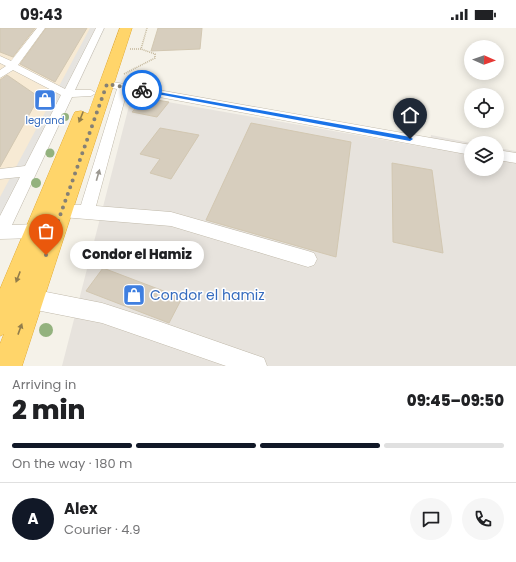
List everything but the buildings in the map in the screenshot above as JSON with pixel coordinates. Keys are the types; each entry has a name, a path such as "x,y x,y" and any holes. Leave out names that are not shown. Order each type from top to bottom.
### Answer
{"highway":[{"path":"0,322 36,231 108,86 116,28"},
{"path":"7,366 108,86 126,28"}],"street":[{"path":"0,74 12,66 41,28"},
{"path":"36,231 0,232 100,28"},
{"path":"0,60 68,94 108,86 464,149"},
{"path":"87,212 108,86"},
{"path":"504,156 516,158"},
{"path":"0,174 30,171"},
{"path":"62,211 171,219 308,259"},
{"path":"30,299 109,315 256,366"}],"path":[{"path":"141,49 147,28"},
{"path":"108,86 129,72 155,58 155,54 141,49 120,48"}],"shaded area":[{"path":"0,28 92,28 0,219"},
{"path":"90,28 105,28 12,226 0,228 0,197"},
{"path":"145,98 430,148 431,135 464,141 464,176 504,176 504,149 516,151 516,366 62,366 130,102"}],"way so far":[{"path":"46,255 107,84 142,90"}],"place":[{"name":"legrand","path":"45,100"},
{"name":"Condor el Hamiz","path":"46,255"},
{"name":"Condor el hamiz","path":"134,295"}],"route":[{"path":"142,90 410,139"}]}
